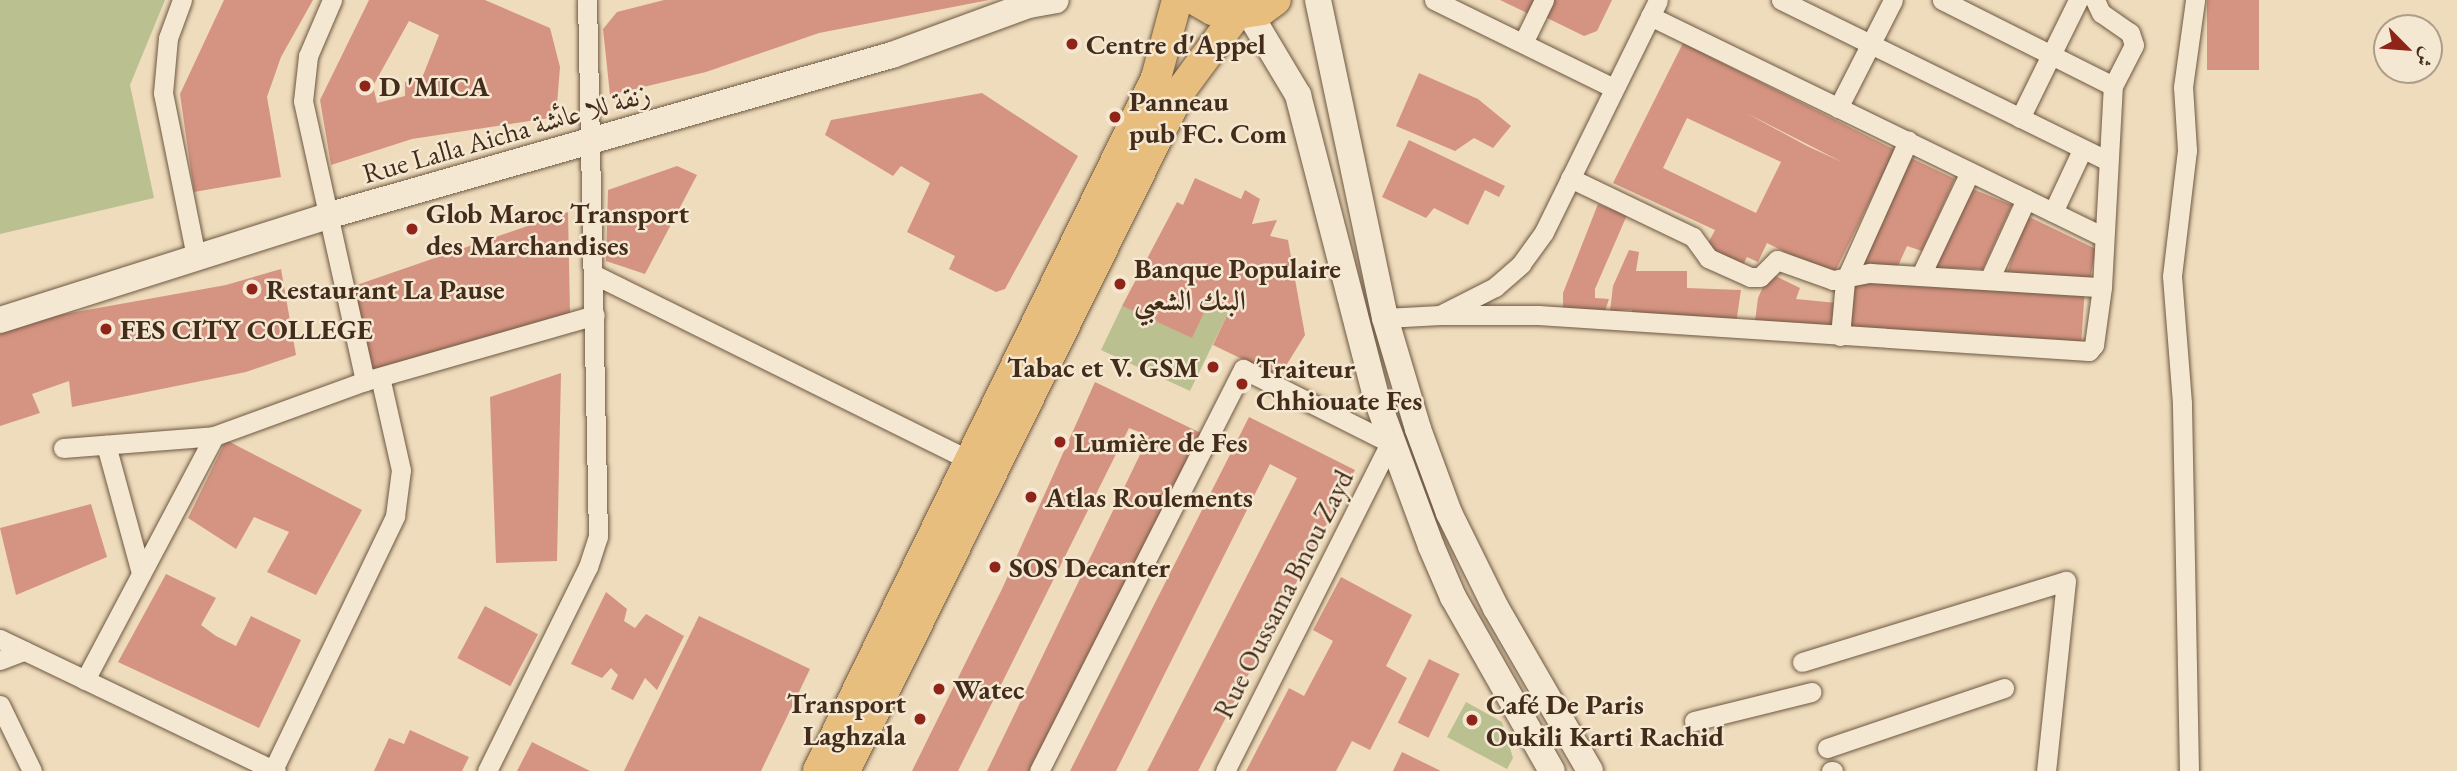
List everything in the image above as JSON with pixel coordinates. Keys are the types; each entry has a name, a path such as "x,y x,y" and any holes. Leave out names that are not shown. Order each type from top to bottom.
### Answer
{"main road":[{"path":"818,771 1156,78 1177,0"},
{"path":"1195,0 1212,10 1243,13 1276,0"},
{"path":"845,771 1181,90 1243,13"}],"street":[{"path":"182,0 168,38 163,93 196,256"},
{"path":"0,639 274,770 395,516 401,470 327,215 303,80 332,0"},
{"path":"487,771 588,567 598,537 587,0"},
{"name":"Rue Lalla Aicha زنقة للا عائشة","path":"0,320 327,215 588,144 892,55 1033,2 1056,0"},
{"path":"1318,0 1385,317 1418,429 1449,513 1547,702 1590,771"},
{"path":"1434,0 1463,6 1523,43 1614,88"},
{"path":"1523,43 1545,0"},
{"path":"1782,0 2108,161"},
{"path":"1838,108 1893,0"},
{"path":"1942,0 2113,86"},
{"path":"2020,118 2078,0"},
{"path":"1385,317 1538,315 2089,351 2094,345 2102,286 2113,86 2133,40 2101,13 2095,0"},
{"path":"2189,771 2182,403 2172,276 2187,150 2183,87 2195,0"},
{"path":"1440,315 1495,287 1521,264 1544,232 1654,8 1838,108 2104,237"},
{"path":"1243,13 1297,94 1391,443 1453,597 1552,771"},
{"path":"1840,336 1845,281 1908,141"},
{"path":"2053,212 2082,150"},
{"path":"1921,275 1970,172"},
{"path":"1570,178 1693,237 1708,258 1733,271 1760,277 1777,260 1845,281 1870,273 2102,286"},
{"path":"1990,278 2026,199"},
{"path":"594,275 970,460"},
{"path":"63,448 214,436 373,379 595,315"},
{"path":"1040,771 1242,369 1391,443"},
{"path":"85,680 214,436"},
{"name":"Rue Oussama Bnou Zayd","path":"1225,771 1391,443"},
{"path":"106,445 141,573"},
{"path":"1802,662 2066,581 2046,771"},
{"path":"0,660 24,651"},
{"path":"1827,748 2004,688"},
{"path":"1694,721 1811,692"},
{"path":"0,705 32,771"}],"green space":[{"path":"0,0 165,0 130,85 154,198 0,234"},
{"path":"1209,302 1229,311 1190,391 1101,350 1122,306 1191,337"},
{"path":"1466,702 1502,722 1513,758 1507,769 1447,737"}],"building":[{"path":"224,0 313,0 281,57 267,97 281,177 194,192 180,94"},
{"path":"369,0 485,0 550,28 560,67 556,117 412,139 331,165 320,100","holes":["409,21 439,35 422,78 405,82 405,96 377,103 373,86"]},
{"path":"664,0 989,0 819,33 706,72 610,95 603,29 617,12"},
{"path":"1500,0 1541,0 1533,16"},
{"path":"1546,0 1612,0 1597,31 1584,36 1539,14"},
{"path":"2207,0 2259,0 2259,70 2207,70"},
{"path":"1683,43 1895,150 1833,276 1767,243 1758,262 1747,257 1743,265 1706,247 1715,230 1613,183","holes":["1746,113 1842,162 1807,146","1687,118 1781,162 1756,213 1663,168"]},
{"path":"1419,73 1478,99 1511,126 1493,148 1474,138 1455,151 1396,126"},
{"path":"982,93 1078,156 1005,289 996,292 949,269 955,256 907,232 930,183 901,166 893,176 825,135 831,120"},
{"path":"1409,140 1505,186 1499,197 1485,190 1468,225 1434,208 1426,218 1382,197"},
{"path":"1909,157 1955,179 1922,251 1907,246 1898,266 1859,266"},
{"path":"677,166 697,175 645,274 606,261 608,190"},
{"path":"1195,178 1241,199 1245,190 1260,199 1252,224 1277,220 1270,236 1288,240 1305,335 1279,377 1213,345 1229,311 1209,302 1192,338 1122,306 1177,202 1183,205"},
{"path":"1970,188 2012,205 1983,269 1931,268"},
{"path":"1598,204 1627,215 1595,289 1595,298 1609,299 1605,311 1563,310 1563,293"},
{"path":"568,212 570,313 370,372 348,288"},
{"path":"2025,215 2096,249 2090,279 2007,274"},
{"path":"1629,250 1639,252 1636,271 1687,271 1687,288 1741,290 1736,324 1631,319 1632,310 1610,311 1613,286"},
{"path":"281,269 296,355 246,372 72,407 69,381 32,394 40,413 0,426 0,330 31,320 226,285"},
{"path":"1769,273 1800,288 1796,299 1837,303 1830,329 1755,321 1758,298"},
{"path":"1853,280 2084,296 2081,344 1850,328"},
{"path":"561,373 557,561 496,563 490,397"},
{"path":"1095,382 1203,434 1034,771 987,771 1149,436 1129,428 958,771 912,771 1002,589"},
{"path":"1249,417 1355,470 1198,771 1147,771 1297,478 1270,464 1116,771 1070,771"},
{"path":"226,440 362,510 316,595 267,572 289,532 254,517 236,549 188,518"},
{"path":"91,504 107,557 16,595 0,528"},
{"path":"166,574 216,598 201,625 236,646 251,616 301,640 259,728 118,662"},
{"path":"1341,577 1412,615 1386,666 1407,678 1370,750 1352,741 1336,771 1246,771 1289,688 1304,696 1333,641 1313,630"},
{"path":"606,592 627,609 624,621 635,628 646,614 684,636 657,690 645,678 633,700 611,689 618,675 611,668 602,678 571,664"},
{"path":"485,606 538,634 510,686 457,658"},
{"path":"699,616 810,669 761,771 624,771"},
{"path":"1429,659 1460,674 1428,738 1398,723"},
{"path":"410,730 469,757 462,771 374,771 389,738 404,744"},
{"path":"532,742 590,771 517,771"},
{"path":"1402,752 1441,771 1393,771"}],"place":[{"name":"Centre d'Appel","path":"1072,44"},
{"name":"D 'MICA","path":"365,86"},
{"name":"Panneau pub FC. Com","path":"1115,117"},
{"name":"Glob Maroc Transport des Marchandises","path":"412,229"},
{"name":"Banque Populaire البنك الشعبي","path":"1120,284"},
{"name":"Restaurant La Pause","path":"252,289"},
{"name":"FES CITY COLLEGE","path":"106,329"},
{"name":"Tabac et V. GSM","path":"1213,367"},
{"name":"Traiteur Chhiouate Fes","path":"1242,384"},
{"name":"Lumière de Fes","path":"1060,442"},
{"name":"Atlas Roulements","path":"1031,497"},
{"name":"SOS Decanter","path":"995,567"},
{"name":"Watec","path":"939,689"},
{"name":"Transport Laghzala","path":"920,719"},
{"name":"Café De Paris Oukili Karti Rachid","path":"1472,720"}]}
